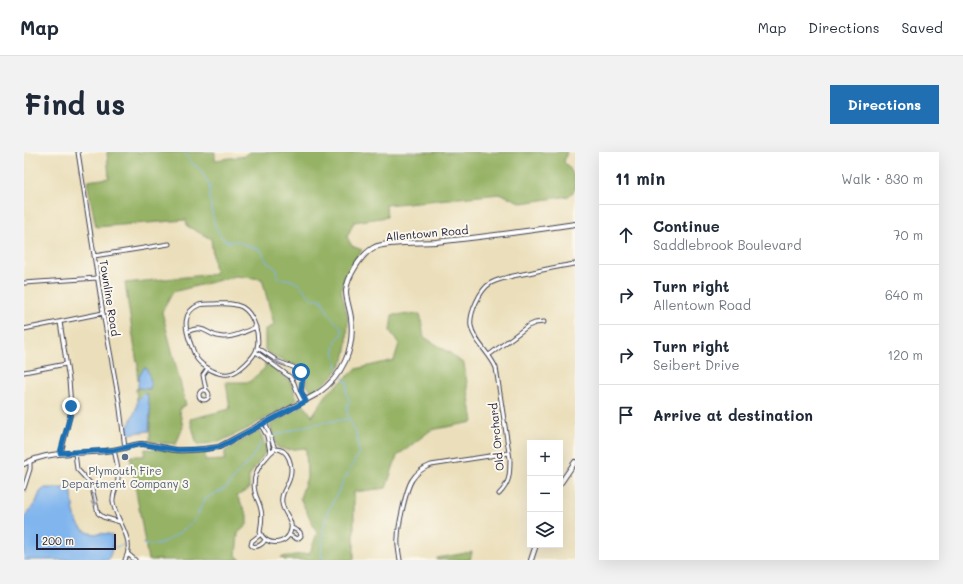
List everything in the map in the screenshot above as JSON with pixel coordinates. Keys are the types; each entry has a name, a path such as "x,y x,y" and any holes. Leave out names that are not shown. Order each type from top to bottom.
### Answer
{"street":[{"name":"Townline Road","path":"78,152 97,278 119,401 125,448"},
{"name":"Allentown Road","path":"24,464 48,455 114,450 141,444 178,450 219,447 317,394 328,385 338,373 346,360 350,345 351,325 346,296 347,285 358,263 367,252 375,247 398,243 434,242 575,224"},
{"path":"94,256 169,244"},
{"name":"Old Orchard","path":"499,494 504,488 510,471 509,453 496,368 494,362 474,336 470,321 472,314 480,294 490,283 518,275 575,264"},
{"path":"24,283 97,278"},
{"path":"233,304 242,307 251,316 256,327 256,352 241,369 225,375 217,374 197,359 187,332 186,321 190,312 200,305 233,304"},
{"path":"24,329 103,313"},
{"path":"60,322 69,380 71,406 70,416 60,453"},
{"path":"489,355 528,326 535,323 544,322"},
{"path":"187,332 199,328 208,333 224,338 256,327"},
{"path":"257,347 278,362 293,367 301,372 303,376 301,391 304,402"},
{"path":"256,352 290,377 297,392 304,402"},
{"path":"24,372 66,364"},
{"path":"206,390 203,375 208,368"},
{"path":"263,424 275,449"},
{"path":"263,424 270,452"},
{"path":"275,449 281,450 286,453 290,464 290,478 284,490 282,501 284,510 291,522 292,528 289,536 280,542 274,543 265,540 260,532 262,511 255,494 254,479 255,473 259,466 270,452 275,449"},
{"path":"114,450 118,478 113,501 127,539 128,554 125,560"},
{"path":"74,453 77,469 91,484 98,514 120,522"},
{"path":"400,560 398,537 400,525 411,482 423,468 431,464 509,453"},
{"path":"24,488 30,470 30,461"},
{"path":"563,480 575,462"},
{"path":"289,536 297,539 300,536 300,532 292,528"},
{"path":"261,534 252,541 252,546 256,547 265,540"},
{"path":"531,560 535,548"},
{"path":"128,554 135,560"}],"green space":[{"path":"107,152 215,152 215,160 245,156 250,152 567,152 564,162 573,174 575,190 569,196 522,203 501,194 386,205 387,217 354,222 347,237 352,246 362,250 345,276 341,290 348,318 347,345 344,360 334,375 316,390 311,390 307,386 307,379 300,367 279,359 265,350 265,330 274,325 262,279 236,276 173,292 162,312 186,405 179,409 183,427 176,444 150,442 150,410 144,393 137,400 136,389 150,389 140,374 138,381 138,366 125,283 215,274 211,239 187,226 186,220 96,227 87,181 109,178"},
{"path":"420,314 424,337 450,353 464,364 473,422 431,430 397,456 386,488 354,492 354,560 284,560 281,557 310,553 317,533 300,498 307,477 306,448 286,450 277,447 270,425 304,405 312,416 327,394 356,369 394,360 399,344 390,331 392,315"},
{"path":"265,362 291,382 297,400 247,429 219,442 197,445 190,419 230,409 226,382 249,382 265,368"},
{"path":"259,431 266,447 265,453 249,476 249,489 237,496 247,515 247,525 238,533 236,555 241,560 148,560 130,456 144,456 145,449 205,453 206,461 225,460 225,451"},
{"path":"472,552 470,560 437,560 437,558"}],"water":[{"path":"144,368 146,368 149,376 151,384 150,389 138,388 139,378"},
{"path":"144,393 147,394 150,410 149,431 128,434 127,428 136,410 137,400"},
{"path":"45,488 71,489 74,514 82,529 90,533 112,535 113,542 111,554 108,560 24,560 24,518 36,502 40,492"}],"waterway":[{"path":"184,152 192,163 200,169 209,184 209,197 215,226 220,235 228,242 236,241 261,250 267,262 276,269 278,277 296,282 312,299 321,299 327,311 341,327 341,336 337,339 334,347 337,369"},
{"path":"325,560 321,556 326,515 359,452 356,432 348,417 347,405 350,400 346,394 348,382 344,380 341,375"},
{"path":"274,436 313,424 348,419"},
{"path":"143,544 152,545 163,542 170,539 188,526 196,518 204,501 208,497 228,486 235,476 253,457 265,440"},
{"path":"112,548 123,545"}],"place":[{"name":"Plymouth Fire Department Company 3","path":"125,457"}],"route":[{"path":"71,406 70,416 60,453 114,450 141,444 178,450 206,449 219,447 306,401 301,391 303,376 301,372"}]}
